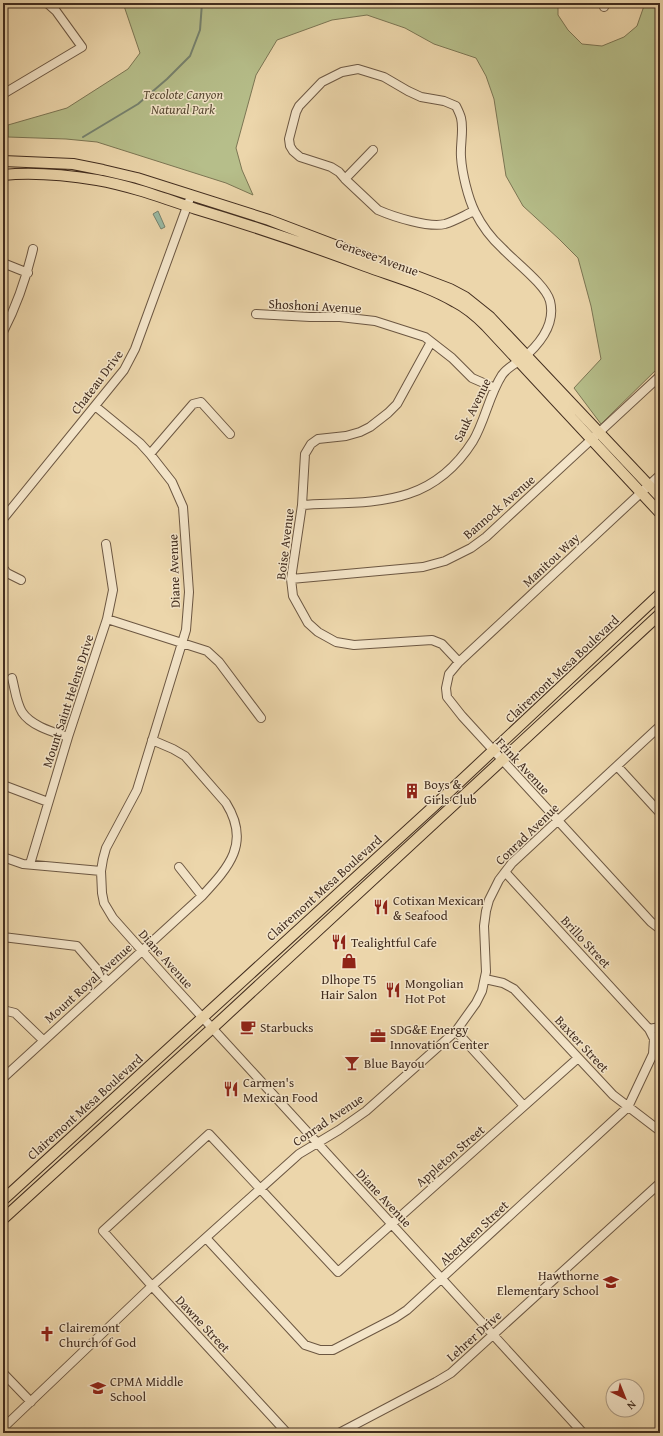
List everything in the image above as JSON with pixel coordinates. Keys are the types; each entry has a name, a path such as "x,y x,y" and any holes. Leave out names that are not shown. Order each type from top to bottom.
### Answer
{"main road":[{"name":"Genesee Avenue","path":"3,161 73,164 103,170 192,194 269,220 450,289 465,297 480,308 523,358 596,436 660,513"},
{"name":"Genesee Avenue","path":"3,175 54,175 98,180 159,196 325,251 444,296 468,310 523,358"},
{"name":"Genesee Avenue","path":"596,436 660,497"},
{"name":"Clairemont Mesa Boulevard","path":"3,1200 346,886 660,594"},
{"name":"Clairemont Mesa Boulevard","path":"3,1219 660,614"}],"street":[{"path":"3,94 82,48 56,11 47,3"},
{"name":"Sauk Avenue","path":"302,505 378,501 411,494 433,484 460,460 473,440 495,388 503,374 535,347 547,329 552,314 550,300 542,287 501,248 485,229 474,211 461,157 461,118 456,106 444,101 422,97 408,91 384,77 358,70 342,72 322,82 299,106 296,112 289,139 290,146 300,157 331,167 339,172 345,179"},
{"path":"374,150 345,179 378,210 426,224 438,225 447,223 474,211"},
{"name":"Chateau Drive","path":"3,519 124,370 135,349 192,194"},
{"path":"3,332 28,273 33,249"},
{"path":"3,263 28,273"},
{"name":"Shoshoni Avenue","path":"256,314 340,317 375,322 425,337 452,358 472,378 495,388"},
{"name":"Boise Avenue","path":"431,342 397,404 388,413 370,427 360,432 346,436 318,439 311,444 305,454 302,505 292,579 293,596 308,623 318,632 336,642 354,645 432,640 442,644 459,662"},
{"name":"Bannock Avenue","path":"292,579 423,567 445,561 471,548 486,537 660,376"},
{"path":"150,454 193,404 201,402 230,434"},
{"name":"Diane Avenue","path":"95,406 140,443 172,482 183,507 189,592 186,630 181,642 137,790 106,848 102,859 100,871 104,903 113,918 202,1017 583,1433"},
{"name":"Manitou Way","path":"459,662 660,475"},
{"name":"Mount Saint Helens Drive","path":"30,864 68,737 107,619 113,590 106,544"},
{"path":"3,568 7,573 21,580"},
{"path":"107,619 206,650 219,662 261,718"},
{"name":"Frink Avenue","path":"459,662 449,674 446,688 447,697 558,821 651,922 660,929"},
{"path":"12,678 19,705 23,713 39,727 68,737"},
{"name":"Conrad Avenue","path":"3,1428 152,1286 259,1189 299,1154 339,1130 366,1111 456,1031 476,1003 485,979 484,926 486,911 489,900 499,880 512,863 660,726"},
{"name":"Mount Royal Avenue","path":"3,1078 202,896 224,872 231,861 234,852 236,827 230,809 185,756 152,740"},
{"path":"617,766 660,813"},
{"path":"3,785 48,802"},
{"path":"3,857 23,864 100,871"},
{"path":"179,868 202,896"},
{"name":"Brillo Street","path":"505,872 649,1029 654,1039 653,1054 628,1107"},
{"path":"3,937 77,946 108,982"},
{"name":"Baxter Street","path":"485,979 503,983 514,989 613,1095 660,1131"},
{"path":"3,1010 15,1013 43,1040"},
{"path":"649,1029 660,1027"},
{"path":"456,1031 524,1106"},
{"name":"Appleton Street","path":"259,1189 338,1272 578,1058"},
{"name":"Aberdeen Street","path":"206,1238 306,1344 320,1350 333,1350 395,1318 407,1310 628,1107"},
{"name":"Dawne Street","path":"259,1189 209,1134 103,1231 287,1433"},
{"name":"Lehrer Drive","path":"339,1433 436,1382 451,1372 660,1184"},
{"path":"3,1373 30,1402"}],"green space":[{"name":"Tecolote Canyon Natural Park","path":"123,3 558,3 558,15 568,30 582,44 602,46 624,37 637,26 645,3 660,3 660,366 601,424 574,388 601,359 591,306 578,258 523,206 506,176 494,99 486,76 476,58 434,44 405,28 367,15 332,20 277,40 256,75 236,148 242,170 253,195 226,183 97,142 66,139 8,137 8,125 67,108 128,69 140,53"}],"shaded area":[{"path":"158,211 165,227 161,229 153,214"}],"waterway":[{"path":"83,137 138,104 167,79 190,56 200,30 202,3"}],"place":[{"name":"Boys & Girls Club","path":"412,791"},
{"name":"Cotixan Mexican & Seafood","path":"381,907"},
{"name":"Tealightful Cafe","path":"339,942"},
{"name":"Dlhope T5 Hair Salon","path":"349,961"},
{"name":"Mongolian Hot Pot","path":"393,990"},
{"name":"Starbucks","path":"248,1027"},
{"name":"SDG&E Energy Innovation Center","path":"378,1036"},
{"name":"Blue Bayou","path":"352,1063"},
{"name":"Carmen's Mexican Food","path":"231,1089"},
{"name":"Hawthorne Elementary School","path":"611,1282"},
{"name":"Clairemont Church of God","path":"47,1334"},
{"name":"CPMA Middle School","path":"98,1388"}]}
